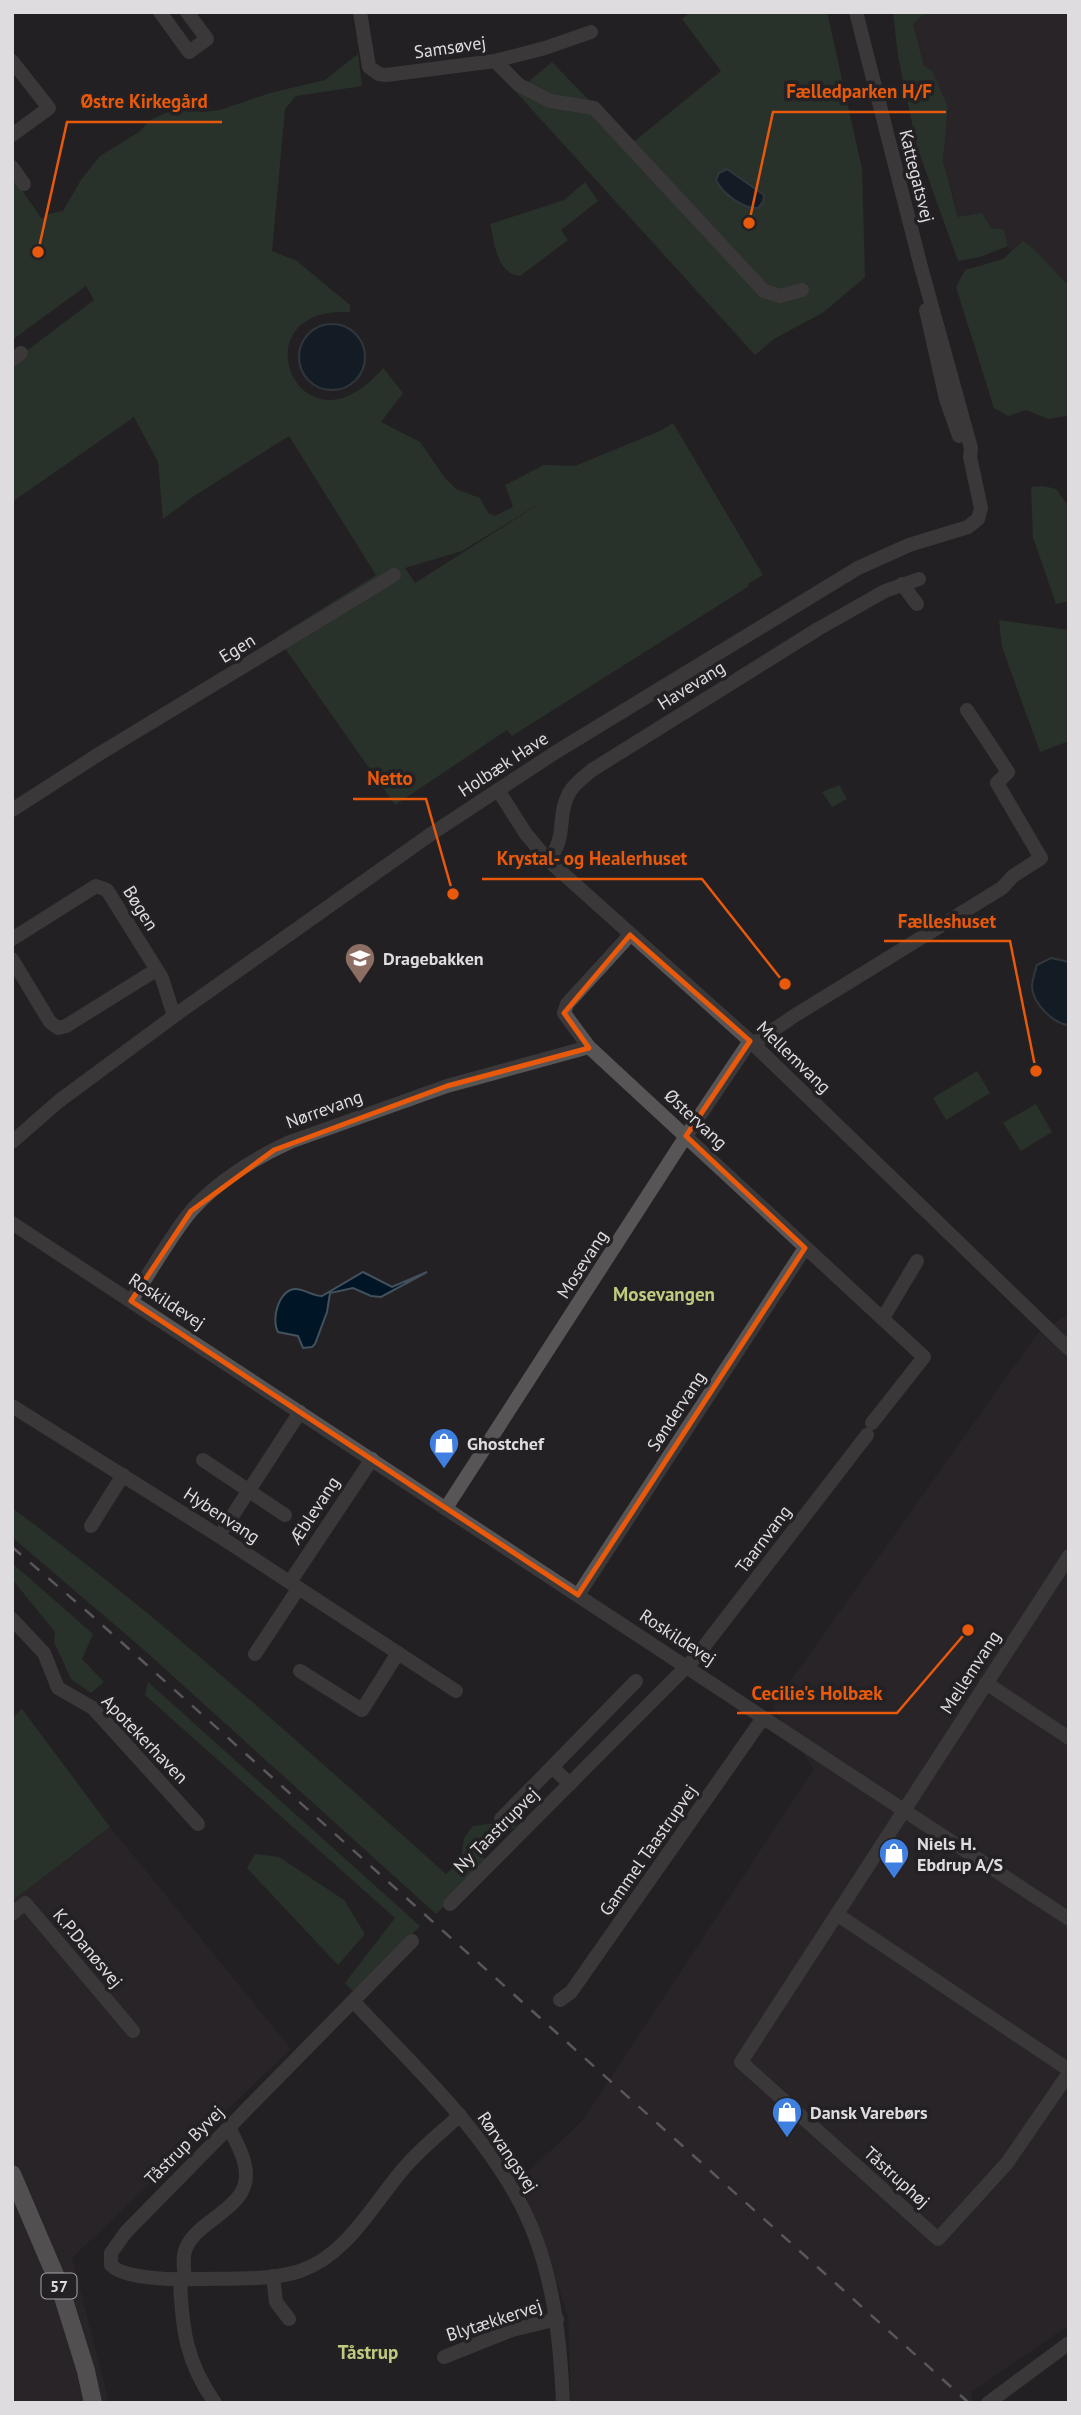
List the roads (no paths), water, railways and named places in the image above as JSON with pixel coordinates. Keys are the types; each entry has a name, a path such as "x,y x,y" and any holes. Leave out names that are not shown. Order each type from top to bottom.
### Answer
{"main road":[{"name":"57","path":"12,2174 59,2284 93,2403"},
{"name":"57","path":"12,2202 48,2288 83,2403"}],"street":[{"path":"160,12 189,52 207,39 187,12"},
{"name":"Samsøvej","path":"360,12 369,67 379,74 495,61 591,32"},
{"name":"Kattegatsvej","path":"856,12 920,267 969,439 970,457 981,505 978,519"},
{"path":"12,61 49,108 12,135"},
{"path":"495,61 519,85 550,101 594,108 764,290 780,296 802,290"},
{"path":"12,167 24,184"},
{"name":"Kattegatsvej","path":"920,267 929,328 946,399 964,450 970,457"},
{"name":"Holbæk Have","path":"12,1142 59,1101 174,1016 498,790 841,577 901,548 963,528 978,519"},
{"name":"Egen","path":"15,804 394,575"},
{"name":"Havevang","path":"548,860 559,846 563,808 569,793 592,770 818,629 902,584 919,579"},
{"path":"902,584 917,604"},
{"path":"751,1042 1002,888 1013,876 1041,858 997,783 1008,772 967,710"},
{"name":"Mellemvang","path":"498,790 526,834 548,860 751,1042 1069,1349"},
{"name":"Bøgen","path":"12,939 99,886 107,890 166,987 174,1016"},
{"name":"Østervang","path":"630,935 564,1009 564,1013 589,1047 924,1357 869,1429"},
{"path":"12,959 50,1022 58,1028 66,1026 156,970"},
{"name":"Mosevang","path":"446,1508 685,1136 751,1042"},
{"name":"Nørrevang","path":"131,1301 191,1211 231,1177 274,1150 447,1086 589,1047"},
{"name":"Roskildevej","path":"12,1223 1069,1919"},
{"name":"Søndervang","path":"578,1595 805,1248"},
{"path":"883,1318 917,1261"},
{"name":"Hybenvang","path":"12,1406 123,1475 222,1531 294,1586 456,1690"},
{"path":"222,1531 300,1412"},
{"name":"Taarnvang","path":"687,1666 869,1429"},
{"name":"Æblevang","path":"294,1586 372,1459"},
{"path":"204,1460 285,1515"},
{"path":"91,1526 123,1475"},
{"name":"Mellemvang","path":"905,1810 1069,1556"},
{"path":"255,1654 294,1586"},
{"name":"Apotekerhaven","path":"12,1619 44,1653 54,1683 60,1690 93,1708 198,1824"},
{"path":"300,1671 362,1710 398,1653"},
{"name":"Ny Taastrupvej","path":"450,1904 687,1666"},
{"name":"Ny Taastrupvej","path":"501,1819 636,1681"},
{"path":"986,1683 1069,1738"},
{"name":"Gammel Taastrupvej","path":"560,2000 571,1992 764,1718"},
{"path":"552,1767 570,1784"},
{"name":"Tåstruphøj","path":"838,1915 1069,2071 1007,2163 938,2239 741,2062 905,1810"},
{"name":"K.P.Danøsvej","path":"12,1914 25,1903 132,2031"},
{"name":"Tåstrup Byvej","path":"412,1941 126,2232 111,2253 111,2265 120,2272 182,2280 273,2276 307,2268 345,2242 406,2166 460,2115"},
{"name":"Rørvangsvej","path":"354,2001 460,2115 490,2154 519,2199 547,2273 557,2319 563,2403"},
{"path":"215,2403 199,2377 188,2351 181,2316 182,2280 188,2243 237,2199 246,2180 245,2165 229,2127"},
{"path":"273,2276 276,2302 289,2319"},
{"name":"Blytækkervej","path":"444,2357 512,2330 557,2319"},
{"path":"988,2403 1069,2343"}],"water":[{"path":"727,169 764,195 758,208 740,203 719,185 716,180 719,173"},
{"path":"332,324 345,327 355,334 362,344 365,357 362,370 355,380 345,387 332,390 319,387 309,380 302,370 299,357 302,344 309,334 319,327"},
{"path":"1051,958 1069,962 1069,1025 1051,1017 1040,1006 1033,993 1032,984 1037,965"},
{"path":"363,1272 392,1287 427,1272 381,1297 371,1296 353,1288 330,1293 327,1312 312,1347 303,1348 298,1336 278,1332 275,1321 277,1307 288,1291 297,1289 322,1296"}],"railway":[{"path":"12,1547 969,2403"}],"place":[{"name":"Fælledparken H/F","path":"749,223"},
{"name":"Østre Kirkegård","path":"38,252"},
{"name":"Netto","path":"453,894"},
{"name":"Krystal- og Healerhuset","path":"785,984"},
{"name":"Dragebakken","path":"360,985"},
{"name":"Fælleshuset","path":"1036,1071"},
{"name":"Ghostchef","path":"444,1470"},
{"name":"Cecilie's Holbæk","path":"968,1630"},
{"name":"Niels H. Ebdrup A/S","path":"894,1880"},
{"name":"Dansk Varebørs","path":"787,2139"}],"district":[{"name":"Mosevangen","path":"664,1294"},
{"name":"Tåstrup","path":"368,2352"}]}
